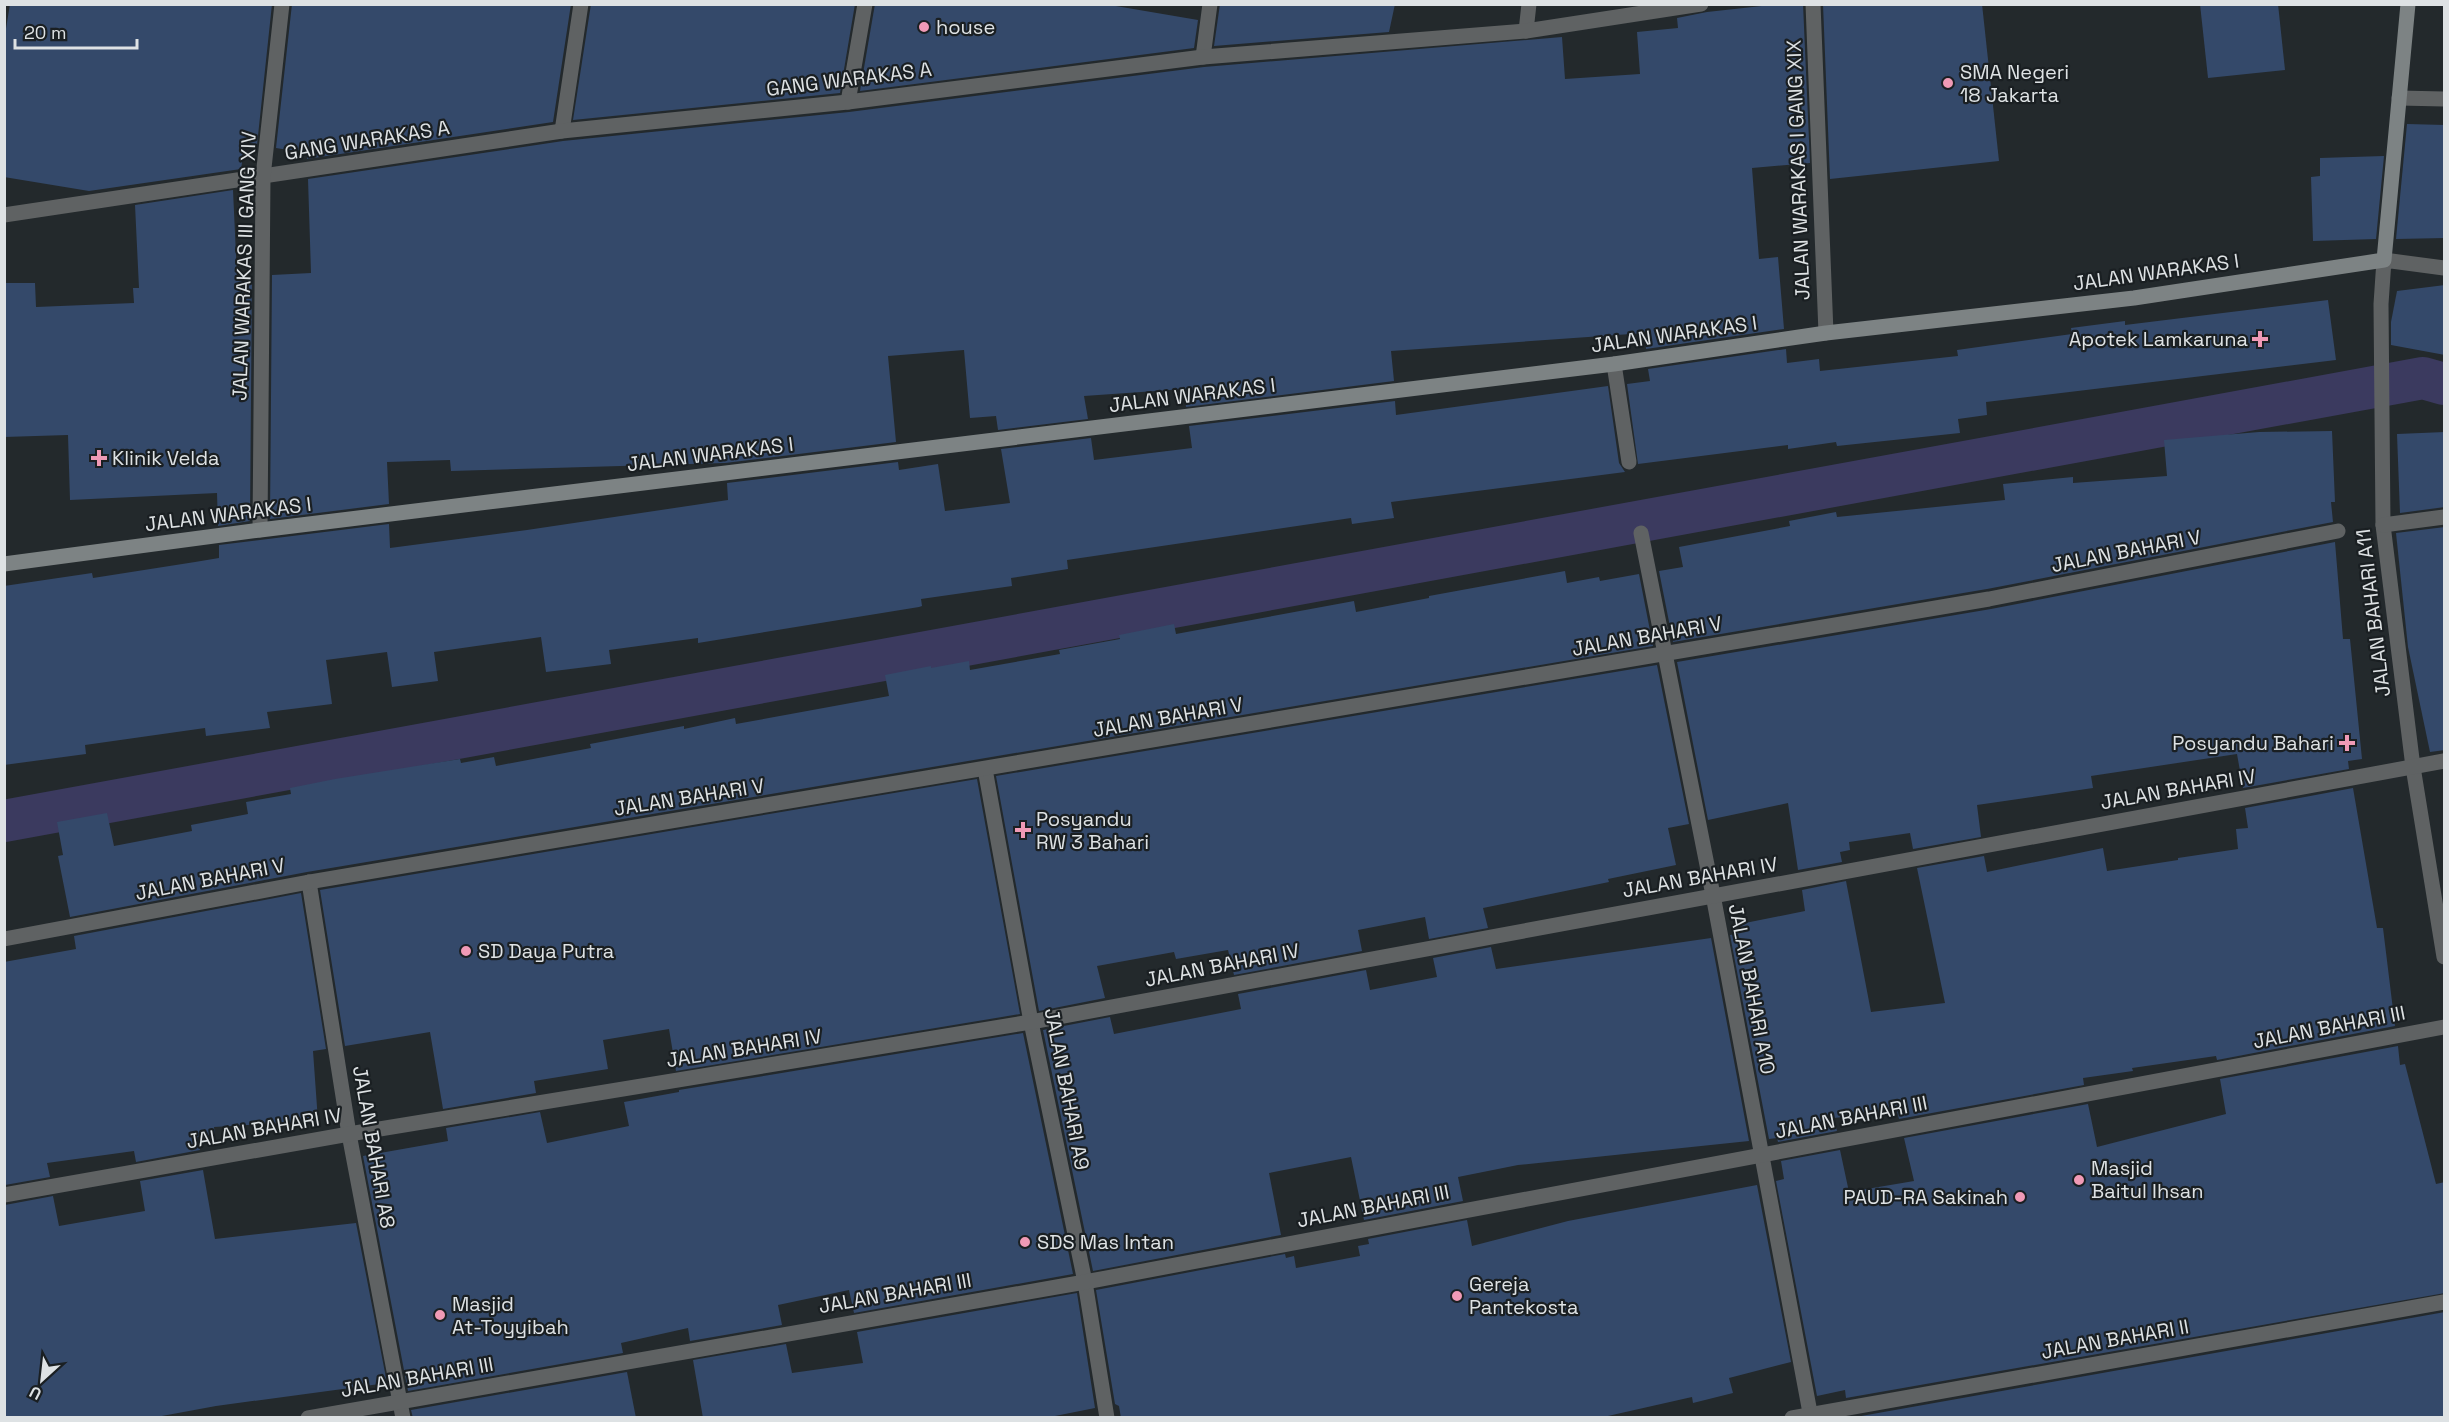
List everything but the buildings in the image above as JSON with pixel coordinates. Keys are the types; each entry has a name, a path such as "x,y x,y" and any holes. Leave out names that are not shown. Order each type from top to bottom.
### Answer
{"street":[{"name":"JALAN WARAKAS III GANG XIV","path":"260,530 263,177 282,4"},
{"path":"562,132 580,4"},
{"path":"848,102 865,4"},
{"path":"1203,57 1210,4"},
{"path":"1526,31 1529,4"},
{"name":"GANG WARAKAS A","path":"4,215 562,132 848,102 1203,57 1526,31 1701,4"},
{"name":"JALAN WARAKAS I GANG XIX","path":"1813,4 1826,333"},
{"path":"2408,4 2384,260 2445,268"},
{"path":"2399,98 2445,99"},
{"name":"JALAN WARAKAS I","path":"4,564 260,530 1614,364 1826,333 2134,298 2384,260"},
{"name":"JALAN BAHARI A11","path":"2384,260 2381,304 2382,525 2413,767 2445,957"},
{"path":"1614,364 1629,462"},
{"path":"2382,525 2445,517"},
{"name":"JALAN BAHARI V","path":"4,939 309,882 1989,599 2338,531"},
{"name":"JALAN BAHARI A10","path":"1641,533 1713,895 1811,1416"},
{"name":"JALAN BAHARI IV","path":"4,1195 349,1134 1031,1022 2445,760"},
{"name":"JALAN BAHARI A9","path":"985,769 1031,1022 1084,1282 1107,1418"},
{"name":"JALAN BAHARI A8","path":"309,882 349,1134 403,1418"},
{"name":"JALAN BAHARI III","path":"308,1418 1084,1282 2445,1027"},
{"name":"JALAN BAHARI II","path":"1792,1418 2445,1302"}],"waterway":[{"path":"4,821 2423,378 2444,384"}],"place":[{"name":"house","path":"924,27"},
{"name":"SMA Negeri 18 Jakarta","path":"1948,83"},
{"name":"Apotek Lamkaruna","path":"2260,339"},
{"name":"Klinik Velda","path":"99,458"},
{"name":"Posyandu Bahari","path":"2347,743"},
{"name":"Posyandu RW 3 Bahari","path":"1023,830"},
{"name":"SD Daya Putra","path":"466,951"},
{"name":"Masjid Baitul Ihsan","path":"2079,1180"},
{"name":"PAUD-RA Sakinah","path":"2020,1197"},
{"name":"SDS Mas Intan","path":"1025,1242"},
{"name":"Gereja Pantekosta","path":"1457,1296"},
{"name":"Masjid At-Toyyibah","path":"440,1315"}]}
